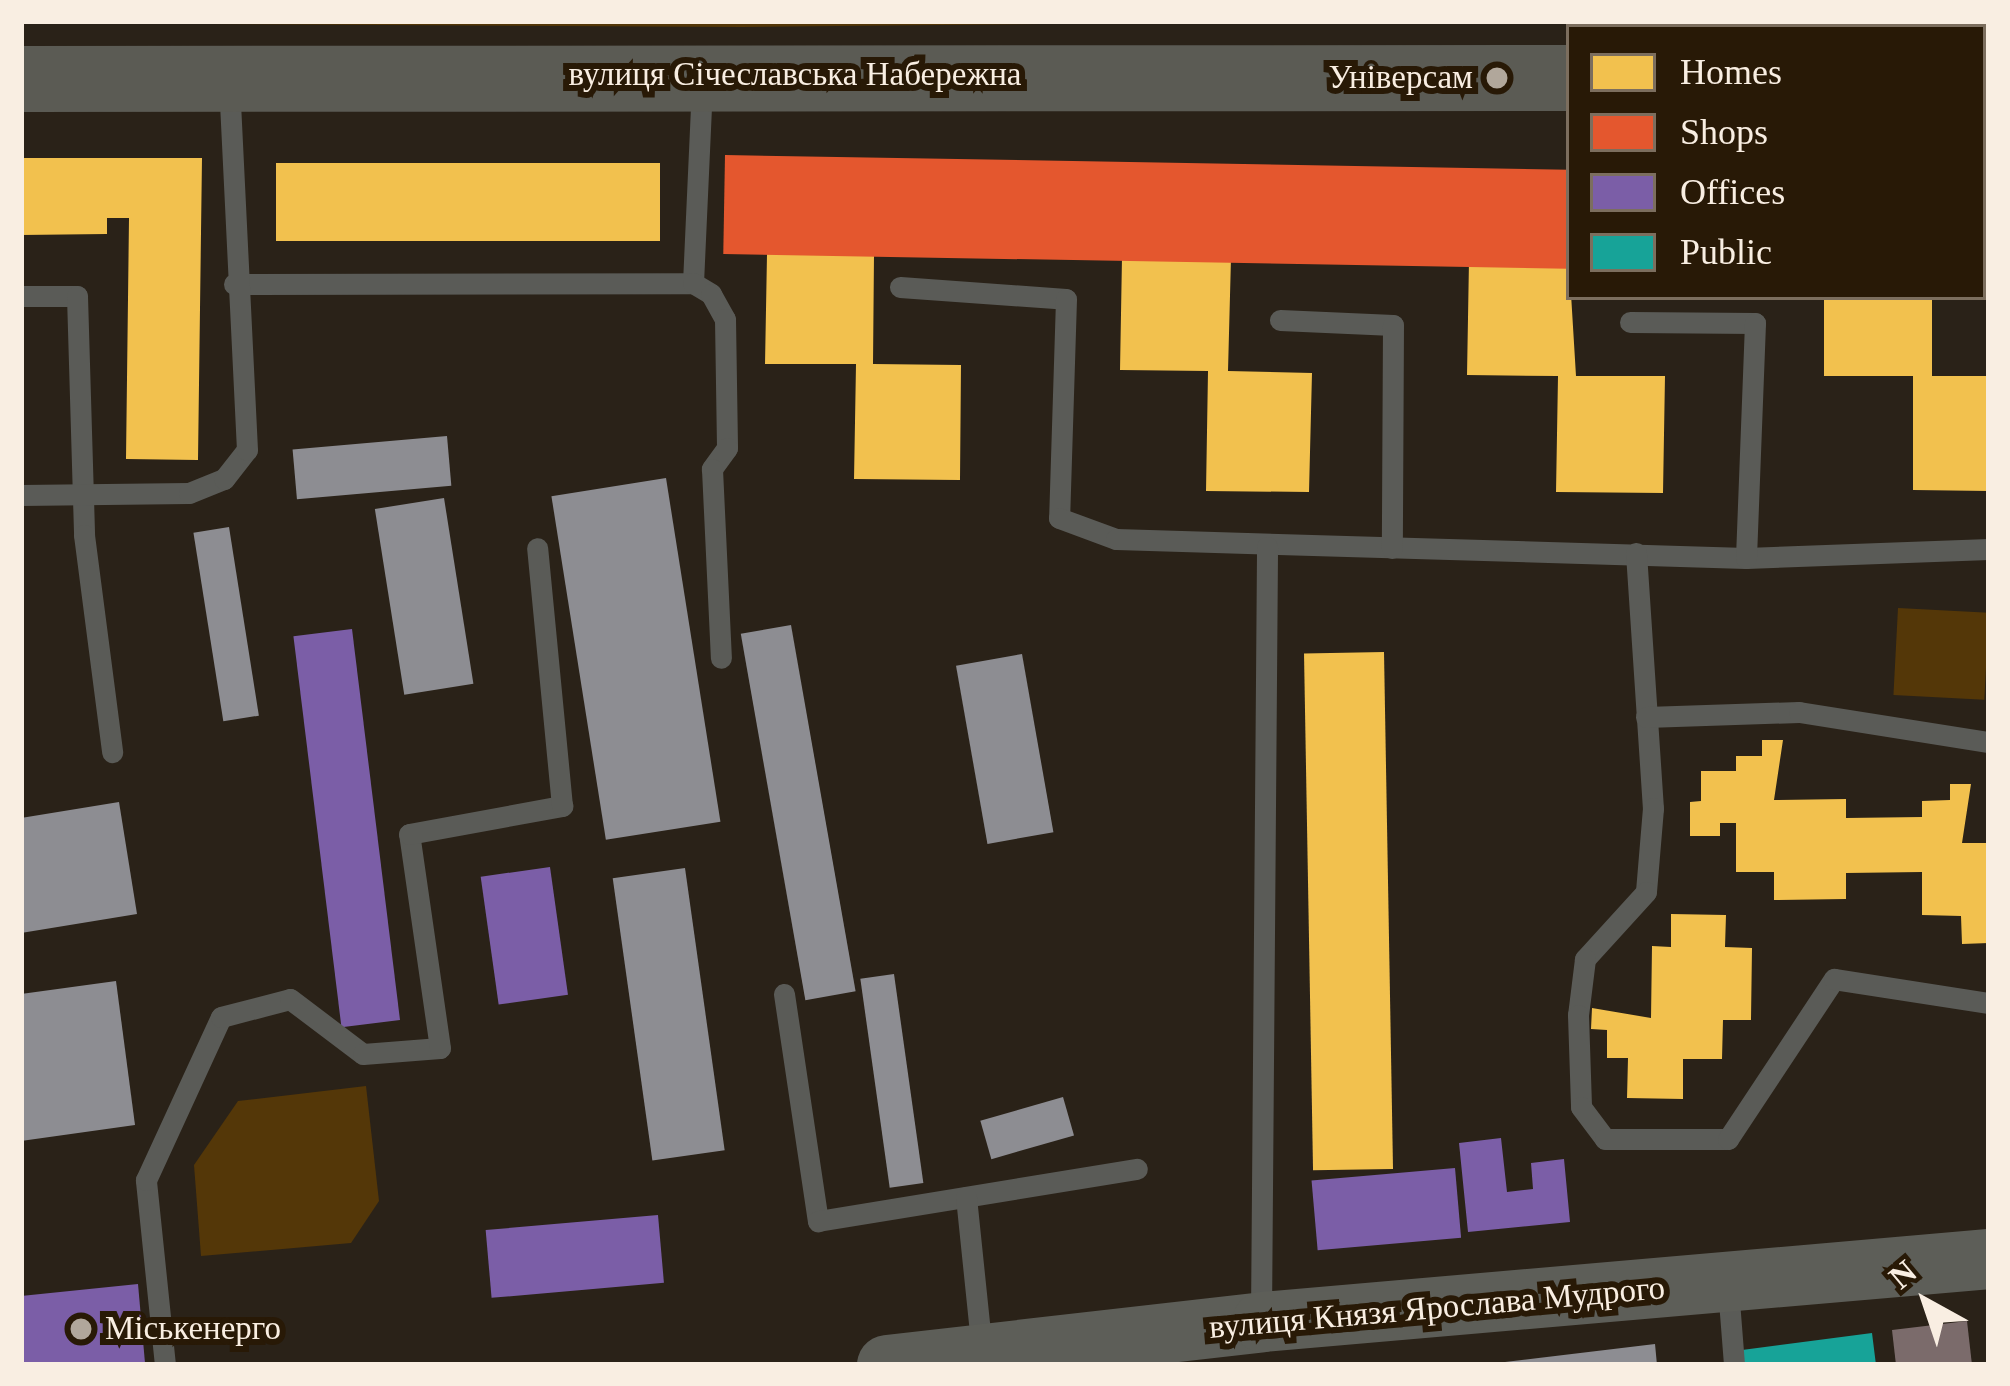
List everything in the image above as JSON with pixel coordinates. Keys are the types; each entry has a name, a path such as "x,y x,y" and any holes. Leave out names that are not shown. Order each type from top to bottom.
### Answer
{"main road":[{"name":"вулиця Січеславська Набережна","path":"21,79 230,74 1566,78"},
{"name":"вулиця Князя Ярослава Мудрого","path":"887,1365 1108,1353 1262,1322 1989,1259"}],"lane":[{"path":"21,496 84,491 189,493 224,479 247,450 234,284 230,74"},
{"path":"693,283 704,75"},
{"path":"234,284 693,283 711,294 725,320 727,448 712,469 722,658"},
{"path":"900,287 1066,299 1059,518 1116,539 1746,558 1989,549"},
{"path":"21,296 77,296 84,491 112,752"},
{"path":"1280,320 1393,325 1392,548"},
{"path":"1630,322 1756,323 1746,558"},
{"path":"1262,1322 1267,547"},
{"path":"165,1365 146,1180 221,1017 290,999 363,1054 440,1048 409,833 562,806 537,548"},
{"path":"1636,553 1653,808 1646,892 1585,959 1578,1015 1581,1107 1606,1139 1728,1139 1834,979 1989,1003"},
{"path":"1646,716 1799,712 1989,742"},
{"path":"784,994 818,1221 1137,1169"},
{"path":"966,1197 1018,1356"},
{"path":"1728,1281 1734,1365"}],"shaded area":[{"path":"21,21 1335,21 742,27 21,23"},
{"path":"1658,21 1989,21 1989,32 1986,24"},
{"path":"1898,608 1989,613 1984,700 1893,695"},
{"path":"366,1086 379,1201 351,1243 201,1256 194,1165 238,1101"}],"building: Homes":[{"path":"21,158 202,158 198,460 126,459 129,218 107,218 107,234 21,235"},
{"path":"276,163 660,163 660,241 276,241"},
{"path":"767,254 874,255 873,364 961,365 960,480 854,479 856,364 765,364"},
{"path":"1122,257 1231,258 1228,371 1312,373 1309,492 1206,491 1208,371 1120,370"},
{"path":"1469,260 1566,261 1576,376 1665,376 1663,493 1556,492 1558,376 1467,375"},
{"path":"1824,300 1932,300 1932,376 1989,376 1989,491 1913,490 1913,376 1824,376"},
{"path":"1384,652 1393,1169 1313,1170 1304,653"},
{"path":"1762,740 1783,740 1774,800 1846,799 1846,818 1922,817 1922,801 1950,800 1950,784 1971,784 1962,843 1989,843 1989,943 1962,944 1961,916 1922,915 1922,872 1846,873 1846,899 1774,900 1774,872 1736,872 1736,823 1720,823 1720,836 1690,836 1690,802 1701,801 1701,771 1736,771 1736,756 1762,756"},
{"path":"1671,914 1726,915 1725,947 1752,948 1751,1020 1723,1020 1722,1059 1683,1059 1683,1099 1627,1098 1628,1058 1607,1058 1607,1030 1591,1029 1592,1008 1651,1018 1652,946 1671,947"}],"building: Shops":[{"path":"725,155 1566,170 1566,269 723,254"}],"building: Offices":[{"path":"352,629 400,1020 341,1027 293,636"},
{"path":"550,867 568,995 499,1004 481,877"},
{"path":"1501,1138 1507,1192 1533,1189 1531,1163 1564,1159 1570,1222 1468,1232 1459,1143"},
{"path":"1455,1168 1461,1238 1318,1250 1312,1181"},
{"path":"658,1215 664,1283 492,1298 486,1230"},
{"name":"Міськенерго","path":"138,1284 145,1363 21,1365 21,1296"}],"building: Public":[{"path":"1872,1333 1876,1365 1744,1365 1742,1350"}],"building: Industry":[{"path":"447,436 451,486 297,499 293,450"},
{"path":"666,478 720,822 606,840 551,496"},
{"path":"444,498 473,684 404,695 375,509"},
{"path":"229,527 259,716 223,721 193,533"},
{"path":"791,625 856,991 805,1000 741,634"},
{"path":"1022,654 1053,832 987,844 956,666"},
{"path":"119,802 137,914 21,933 21,818"},
{"path":"685,868 725,1150 652,1160 613,878"},
{"path":"894,974 923,1183 890,1188 860,979"},
{"path":"116,981 135,1125 21,1141 21,994"},
{"path":"1063,1097 1074,1135 991,1159 980,1121"},
{"path":"1655,1344 1657,1365 1505,1362"}],"building: Other":[{"path":"1967,1321 1972,1365 1896,1365 1892,1330"}],"place":[{"name":"Універсам","path":"1497,78"},
{"name":"Міськенерго","path":"81,1329"}]}
